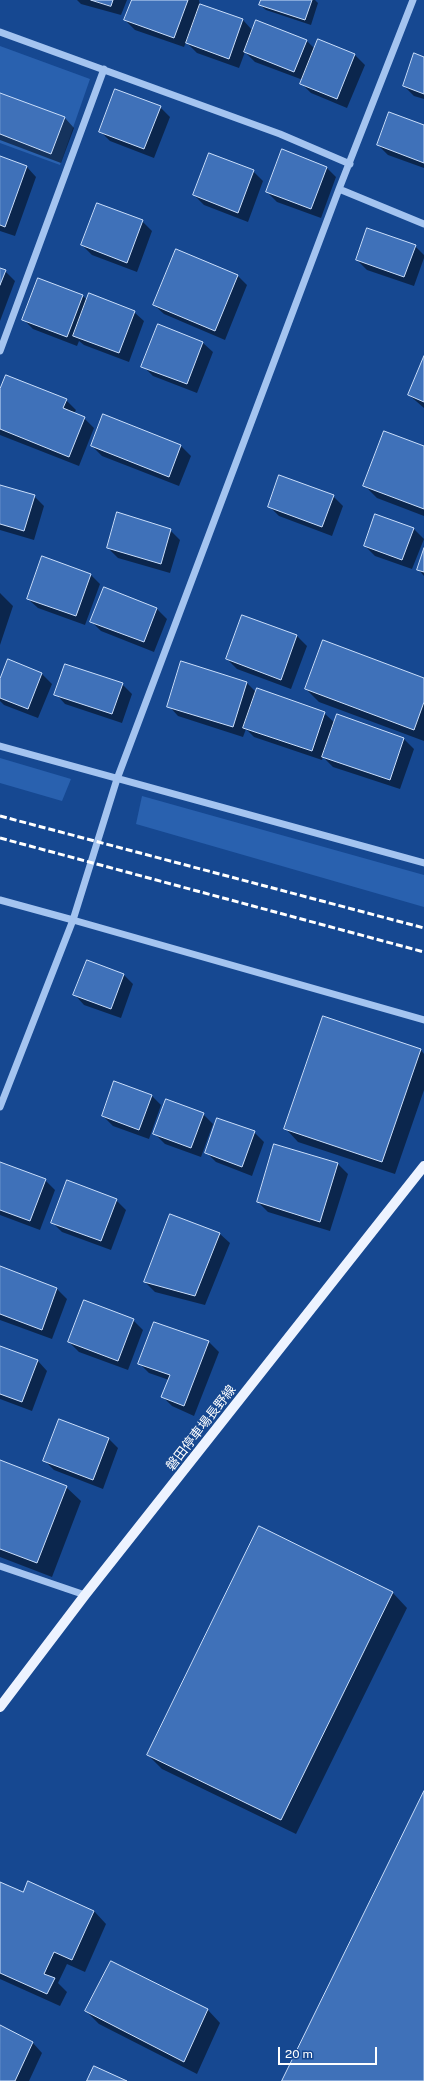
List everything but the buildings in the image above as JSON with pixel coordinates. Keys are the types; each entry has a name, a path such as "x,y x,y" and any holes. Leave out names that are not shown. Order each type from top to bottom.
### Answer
{"main road":[{"name":"磐田停車場長野線","path":"0,1707 85,1595 424,1166"}],"street":[{"path":"0,1107 73,920 117,779 339,189 413,0"},
{"path":"0,32 280,134 350,164"},
{"path":"0,351 104,69"},
{"path":"339,189 424,224"},
{"path":"0,746 424,863"},
{"path":"0,900 424,1020"},
{"path":"0,1566 85,1595"}],"shaded area":[{"path":"0,46 90,79 60,165 0,143"},
{"path":"0,758 71,779 62,801 0,783"},
{"path":"142,796 424,875 424,907 136,824"}],"railway":[{"path":"0,816 424,928"},
{"path":"0,838 424,952"}]}
